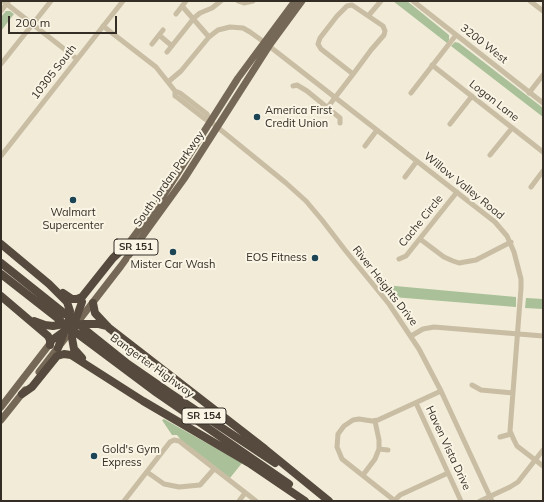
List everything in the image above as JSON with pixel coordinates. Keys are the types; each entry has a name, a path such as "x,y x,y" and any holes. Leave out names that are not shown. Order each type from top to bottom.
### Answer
{"highway":[{"path":"1,244 49,284 67,302 70,311 72,341 75,351 97,371"},
{"path":"49,284 70,298 81,298 113,258 128,244"},
{"name":"Bangerter Highway","path":"1,263 151,389 312,501"},
{"name":"Bangerter Highway","path":"1,274 152,381 268,458 328,501"},
{"path":"1,296 49,337 50,344"},
{"path":"58,348 72,324 82,302"},
{"path":"93,303 95,313 109,328 284,464 328,501"},
{"path":"29,319 50,326 91,323 109,328"},
{"path":"55,338 72,324"},
{"path":"22,394 32,387 55,358 60,354 73,355 143,401 249,464 305,501"}],"main road":[{"name":"South Jordan Parkway","path":"72,324 93,303 122,266 184,179 295,1"},
{"name":"South Jordan Parkway","path":"82,302 158,204 235,83 302,1"},
{"path":"1,407 55,338"},
{"path":"1,420 58,348"}],"street":[{"path":"1,64 51,1"},
{"name":"10305 South","path":"1,156 123,1"},
{"path":"167,52 194,18 200,13 216,6 221,1"},
{"path":"238,1 244,3 252,1"},
{"path":"370,16 381,1"},
{"name":"3200 West","path":"412,1 543,103"},
{"path":"530,1 543,11"},
{"path":"1,11 6,2 77,59"},
{"path":"168,82 181,71 209,37 184,3 176,14"},
{"path":"327,108 385,33 384,27 352,5 347,6 337,16 319,39 318,44 320,49 353,74"},
{"name":"River Heights Drive","path":"103,26 150,62 175,91 175,96 204,120 211,122 286,182 308,204 382,294 411,336 441,391 491,499"},
{"name":"Willow Valley Road","path":"209,37 222,28 243,28 250,32 378,130 502,229 510,242 515,255 521,284 510,424 511,434"},
{"path":"152,44 163,30"},
{"path":"159,35 172,46"},
{"path":"411,93 456,35"},
{"name":"Logan Lane","path":"432,65 543,152"},
{"path":"529,92 543,75"},
{"path":"293,86 297,85 301,87 340,118 340,123"},
{"path":"450,124 472,96"},
{"path":"490,155 512,128"},
{"path":"365,146 378,130"},
{"path":"405,177 417,161"},
{"path":"531,187 543,171"},
{"name":"Cache Circle","path":"399,259 406,256 457,192"},
{"path":"420,239 444,257 459,262 473,261 510,242"},
{"path":"411,336 422,329 434,327 543,336"},
{"path":"472,385 481,390 513,393"},
{"path":"441,391 375,421 359,419 350,422 342,428 337,437 336,447 341,457 395,501 399,496 448,473"},
{"name":"Haven Vista Drive","path":"416,403 461,501"},
{"path":"363,475 375,459 379,449 379,440 375,421"},
{"path":"500,437 511,434 518,446 543,466"},
{"path":"124,501 170,442 174,440 179,441 256,501"},
{"path":"379,449 388,450"},
{"path":"480,501 491,499 518,482 543,450"},
{"path":"147,472 164,484 179,487 200,485 214,469"},
{"path":"239,501 245,493"}],"green space":[{"path":"393,1 407,1 449,35 449,40 447,43"},
{"path":"6,11 10,11 14,14 1,31 1,17"},
{"path":"455,42 459,43 543,108 543,117 451,46"},
{"path":"384,285 516,297 516,307 393,297"},
{"path":"526,298 543,299 543,309 525,308"},
{"path":"164,419 242,463 230,478 181,440 177,435 172,435 162,420"}],"place":[{"name":"America First Credit Union","path":"257,117"},
{"name":"Walmart Supercenter","path":"73,200"},
{"name":"Mister Car Wash","path":"173,252"},
{"name":"EOS Fitness","path":"315,258"},
{"name":"Gold's Gym Express","path":"94,456"}]}
